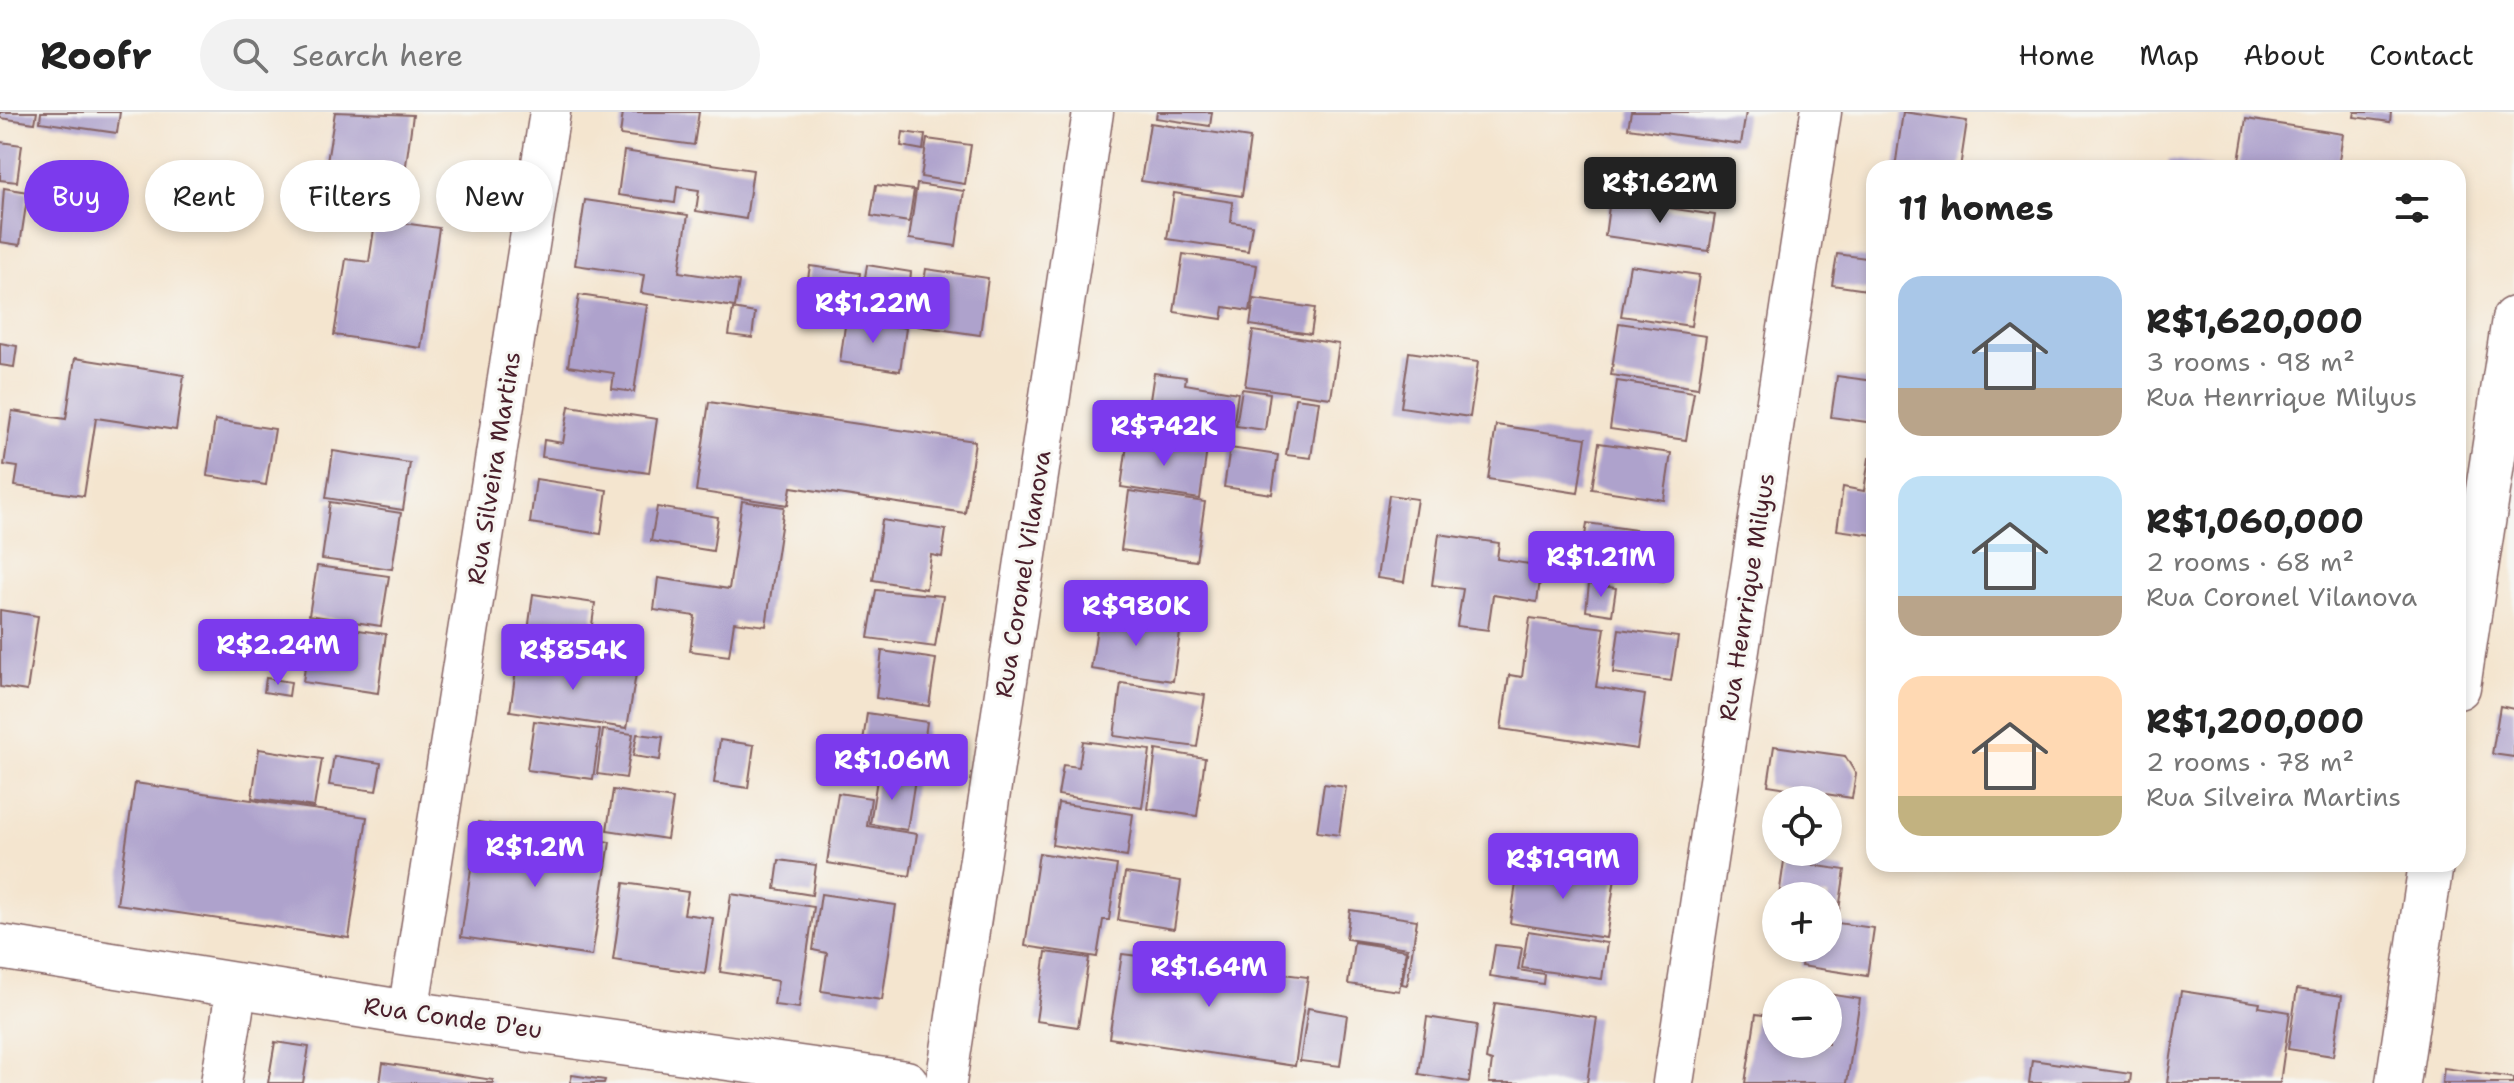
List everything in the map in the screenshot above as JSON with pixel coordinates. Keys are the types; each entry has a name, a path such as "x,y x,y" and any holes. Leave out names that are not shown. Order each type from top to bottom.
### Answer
{"street":[{"name":"Rua Silveira Martins","path":"408,1013 550,112"},
{"name":"Rua Coronel Vilanova","path":"946,1083 1093,112"},
{"name":"Rua Henrrique Milyus","path":"1673,1083 1821,112"},
{"path":"2466,634 2514,319"},
{"path":"2398,1083 2430,872"},
{"name":"Rua Conde D'eu","path":"0,947 408,1013 906,1083"},
{"path":"221,1083 237,985"}],"building":[{"path":"0,112 37,112 35,123 0,118"},
{"path":"41,112 120,112 117,133 40,122"},
{"path":"335,112 413,115 407,160 327,160"},
{"path":"623,112 699,112 694,145 620,135"},
{"path":"1157,112 1212,112 1210,126 1156,118"},
{"path":"1631,112 1746,112 1741,144 1628,128"},
{"path":"1903,112 1967,121 1961,160 1896,160"},
{"path":"2355,112 2391,112 2390,122 2354,117"},
{"path":"2246,119 2343,134 2339,160 2239,160"},
{"path":"1150,123 1250,138 1242,196 1141,181"},
{"path":"903,132 925,135 923,150 901,146"},
{"path":"927,139 971,145 965,184 921,177"},
{"path":"0,142 22,145 17,182 0,180"},
{"path":"624,151 753,170 746,219 696,211 699,190 677,187 675,203 618,195"},
{"path":"917,184 964,191 956,246 909,239"},
{"path":"876,185 914,190 909,222 871,216"},
{"path":"4,188 24,191 20,245 0,242"},
{"path":"1174,193 1233,202 1231,222 1252,225 1248,251 1167,239"},
{"path":"1610,199 1715,215 1709,251 1605,236"},
{"path":"585,200 688,215 679,272 739,281 735,307 641,293 644,275 575,265"},
{"path":"420,225 436,228 438,232 421,348 334,335 346,259 369,262 374,232 420,232"},
{"path":"1183,254 1257,265 1250,311 1224,307 1222,319 1174,312"},
{"path":"1837,254 1866,258 1866,290 1832,285"},
{"path":"867,265 911,272 909,291 864,284"},
{"path":"1630,265 1699,275 1691,326 1621,316"},
{"path":"810,266 860,273 855,311 804,303"},
{"path":"926,269 988,278 980,335 917,326"},
{"path":"579,295 647,305 634,392 612,389 614,373 568,366"},
{"path":"1254,299 1315,308 1311,334 1250,325"},
{"path":"733,309 755,313 752,338 729,335"},
{"path":"846,319 906,328 900,371 840,362"},
{"path":"1619,323 1706,336 1698,388 1611,375"},
{"path":"1253,331 1339,344 1331,398 1245,386"},
{"path":"0,343 17,346 14,367 0,365"},
{"path":"1409,352 1478,362 1470,417 1401,407"},
{"path":"75,358 184,375 176,430 96,418 84,496 15,486 18,467 4,465 12,411 66,419"},
{"path":"1154,373 1186,377 1185,384 1238,393 1232,433 1147,420"},
{"path":"1837,376 1866,380 1866,422 1831,417"},
{"path":"1617,381 1694,392 1686,440 1610,429"},
{"path":"1242,389 1270,393 1265,430 1236,426"},
{"path":"1295,398 1319,401 1311,458 1286,455"},
{"path":"709,402 975,441 965,513 791,487 788,505 696,491"},
{"path":"569,406 657,419 649,473 542,457 544,440 563,443"},
{"path":"215,420 275,429 266,485 207,476"},
{"path":"1496,425 1586,438 1578,493 1488,479"},
{"path":"1128,438 1207,449 1200,499 1121,487"},
{"path":"1599,443 1671,453 1664,500 1592,489"},
{"path":"1230,448 1278,455 1272,494 1224,487"},
{"path":"333,451 410,463 403,510 326,498"},
{"path":"1866,478 1866,534 1837,530 1843,487 1864,491"},
{"path":"536,479 607,490 601,534 530,523"},
{"path":"1129,491 1205,502 1196,561 1121,550"},
{"path":"1389,495 1417,499 1404,582 1377,578"},
{"path":"742,501 784,507 766,626 734,622 729,656 690,651 695,616 654,610 658,578 729,589"},
{"path":"330,502 401,513 392,569 322,559"},
{"path":"657,507 718,517 713,551 651,541"},
{"path":"882,520 946,530 942,557 931,555 926,589 873,580"},
{"path":"1587,523 1671,535 1664,581 1580,568"},
{"path":"1439,534 1499,543 1497,559 1542,566 1537,602 1493,595 1488,630 1457,626 1463,589 1432,585"},
{"path":"317,566 389,576 381,626 309,615"},
{"path":"1589,584 1616,588 1612,615 1586,611"},
{"path":"876,590 943,596 935,647 868,638"},
{"path":"533,594 595,603 588,654 526,646"},
{"path":"0,610 38,616 27,691 0,687"},
{"path":"1099,614 1181,626 1173,681 1091,669"},
{"path":"1530,618 1605,628 1596,687 1645,695 1637,749 1501,729 1509,675 1522,677"},
{"path":"311,623 386,634 378,693 303,682"},
{"path":"1619,629 1678,637 1671,681 1613,673"},
{"path":"882,651 936,659 929,706 876,698"},
{"path":"518,657 636,674 627,728 510,711"},
{"path":"266,678 291,682 289,696 264,692"},
{"path":"1121,683 1205,695 1197,747 1114,736"},
{"path":"2500,706 2514,709 2514,757 2492,754"},
{"path":"867,713 927,722 920,772 860,763"},
{"path":"534,721 600,730 593,779 527,770"},
{"path":"603,730 633,734 626,778 597,774"},
{"path":"637,734 663,737 660,760 633,756"},
{"path":"720,740 754,745 748,788 714,783"},
{"path":"1083,741 1150,750 1142,808 1058,795 1063,765 1079,767"},
{"path":"1774,746 1845,756 1856,774 1852,798 1842,796 1842,786 1768,785"},
{"path":"259,749 322,759 314,807 252,798"},
{"path":"1156,750 1205,758 1197,816 1148,809"},
{"path":"334,756 381,763 376,791 329,785"},
{"path":"878,773 915,779 907,830 870,824"},
{"path":"135,783 367,817 349,938 117,904"},
{"path":"1324,784 1346,787 1339,835 1317,832"},
{"path":"613,790 673,799 667,839 607,830"},
{"path":"838,793 871,798 867,826 917,834 910,876 827,863"},
{"path":"1058,803 1133,814 1127,857 1052,845"},
{"path":"478,822 610,842 592,956 461,937"},
{"path":"1039,853 1117,865 1109,920 1103,920 1097,957 1025,946"},
{"path":"779,860 816,865 812,895 775,889"},
{"path":"1519,864 1615,878 1606,938 1510,923"},
{"path":"1783,866 1845,870 1842,890 1842,882 1781,882"},
{"path":"1125,873 1181,881 1174,929 1118,920"},
{"path":"624,883 688,892 684,914 713,918 705,974 613,960"},
{"path":"731,894 814,907 799,1008 774,1005 778,981 720,972"},
{"path":"821,894 896,905 882,1000 821,991 827,953 813,950"},
{"path":"1350,910 1417,920 1407,985 1402,984 1408,948 1346,939"},
{"path":"1842,924 1874,928 1867,976 1801,966 1802,962 1842,962"},
{"path":"1528,931 1607,943 1602,979 1522,968"},
{"path":"1354,942 1406,950 1399,991 1348,984"},
{"path":"1495,945 1522,948 1518,970 1544,974 1543,984 1490,976"},
{"path":"1046,952 1089,958 1078,1027 1036,1021"},
{"path":"1122,954 1308,977 1295,1066 1109,1038"},
{"path":"2297,989 2342,996 2333,1056 2288,1049"},
{"path":"2181,991 2260,1003 2259,1007 2290,1012 2280,1083 2167,1083"},
{"path":"1842,996 1860,999 1847,1083 1745,1083 1756,1014 1762,1015 1762,1058 1842,1058"},
{"path":"1495,1003 1597,1018 1587,1083 1489,1083 1492,1061 1486,1059"},
{"path":"1308,1008 1347,1015 1340,1066 1300,1061"},
{"path":"1427,1017 1477,1025 1469,1082 1419,1074"},
{"path":"275,1042 309,1047 303,1083 268,1083"},
{"path":"2032,1060 2131,1074 2130,1083 2029,1083"},
{"path":"383,1063 493,1080 493,1083 380,1083"},
{"path":"2444,1068 2514,1078 2514,1083 2442,1083"},
{"path":"572,1075 605,1080 604,1083 570,1083"}]}
